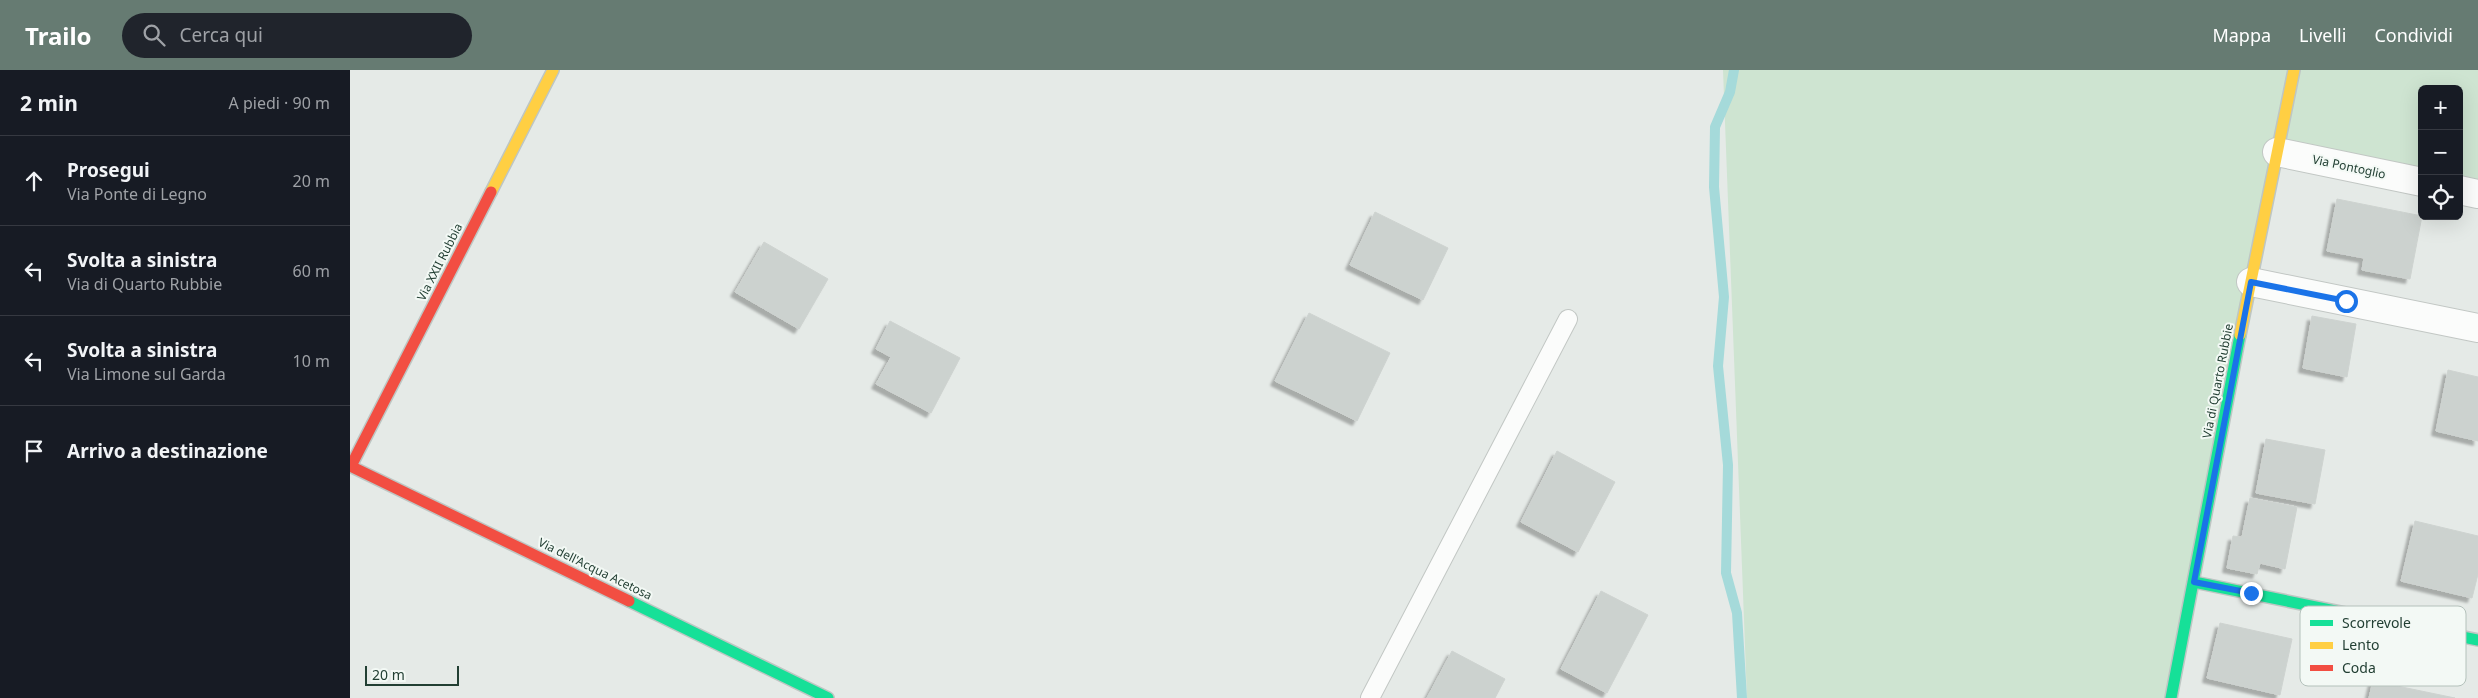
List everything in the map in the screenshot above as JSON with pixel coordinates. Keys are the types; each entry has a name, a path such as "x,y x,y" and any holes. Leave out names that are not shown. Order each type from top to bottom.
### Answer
{"street":[{"name":"Via XXII Rubbia","path":"350,466 553,70"},
{"name":"Via di Quarto Rubbie","path":"2171,698 2294,70"},
{"name":"Via Pontoglio","path":"2277,152 2418,181"},
{"path":"2463,191 2478,194"},
{"path":"2251,282 2478,328"},
{"name":"Via dell'Acqua Acetosa","path":"350,466 828,698"},
{"path":"2194,582 2312,606"}],"lane":[{"path":"1370,698 1568,319"}],"green space":[{"path":"1723,70 2478,70 2478,194 2463,191 2463,85 2418,85 2418,181 2277,152 2171,698 1747,698"}],"building":[{"path":"2337,199 2418,215 2418,220 2421,220 2410,279 2362,270 2364,258 2327,251"},
{"path":"1375,212 1448,248 1423,300 1350,265"},
{"path":"764,242 828,279 799,329 735,292"},
{"path":"1309,313 1390,353 1357,421 1275,381"},
{"path":"2312,316 2356,324 2347,377 2303,368"},
{"path":"890,321 960,358 931,413 876,384 891,357 876,349"},
{"path":"2448,370 2478,377 2478,441 2436,431"},
{"path":"2266,439 2325,450 2315,504 2256,493"},
{"path":"1557,451 1615,482 1578,552 1521,522"},
{"path":"2250,498 2297,507 2285,569 2260,563 2257,574 2227,568 2233,536 2242,537"},
{"path":"2415,521 2478,536 2478,574 2472,598 2401,581"},
{"path":"1601,591 1648,615 1607,693 1561,669"},
{"path":"2220,623 2292,639 2280,695 2207,678"},
{"path":"1452,651 1505,679 1495,698 1427,698"},
{"path":"2372,686 2397,686 2455,698 2369,698"}],"waterway":[{"path":"1734,70 1730,92 1715,127 1714,187 1724,297 1718,366 1728,465 1726,573 1737,613 1742,698"}],"traffic: fast":[{"path":"2171,698 2240,335"},
{"path":"2194,582 2312,606"},
{"path":"629,601 828,698"},
{"path":"2466,638 2478,640"}],"traffic: slow":[{"path":"491,192 553,70"},
{"path":"2240,335 2294,70"}],"traffic: jam":[{"path":"351,466 491,192"},
{"path":"350,466 629,601"}],"route":[{"path":"2251,593 2194,582 2251,282 2346,301"}]}
